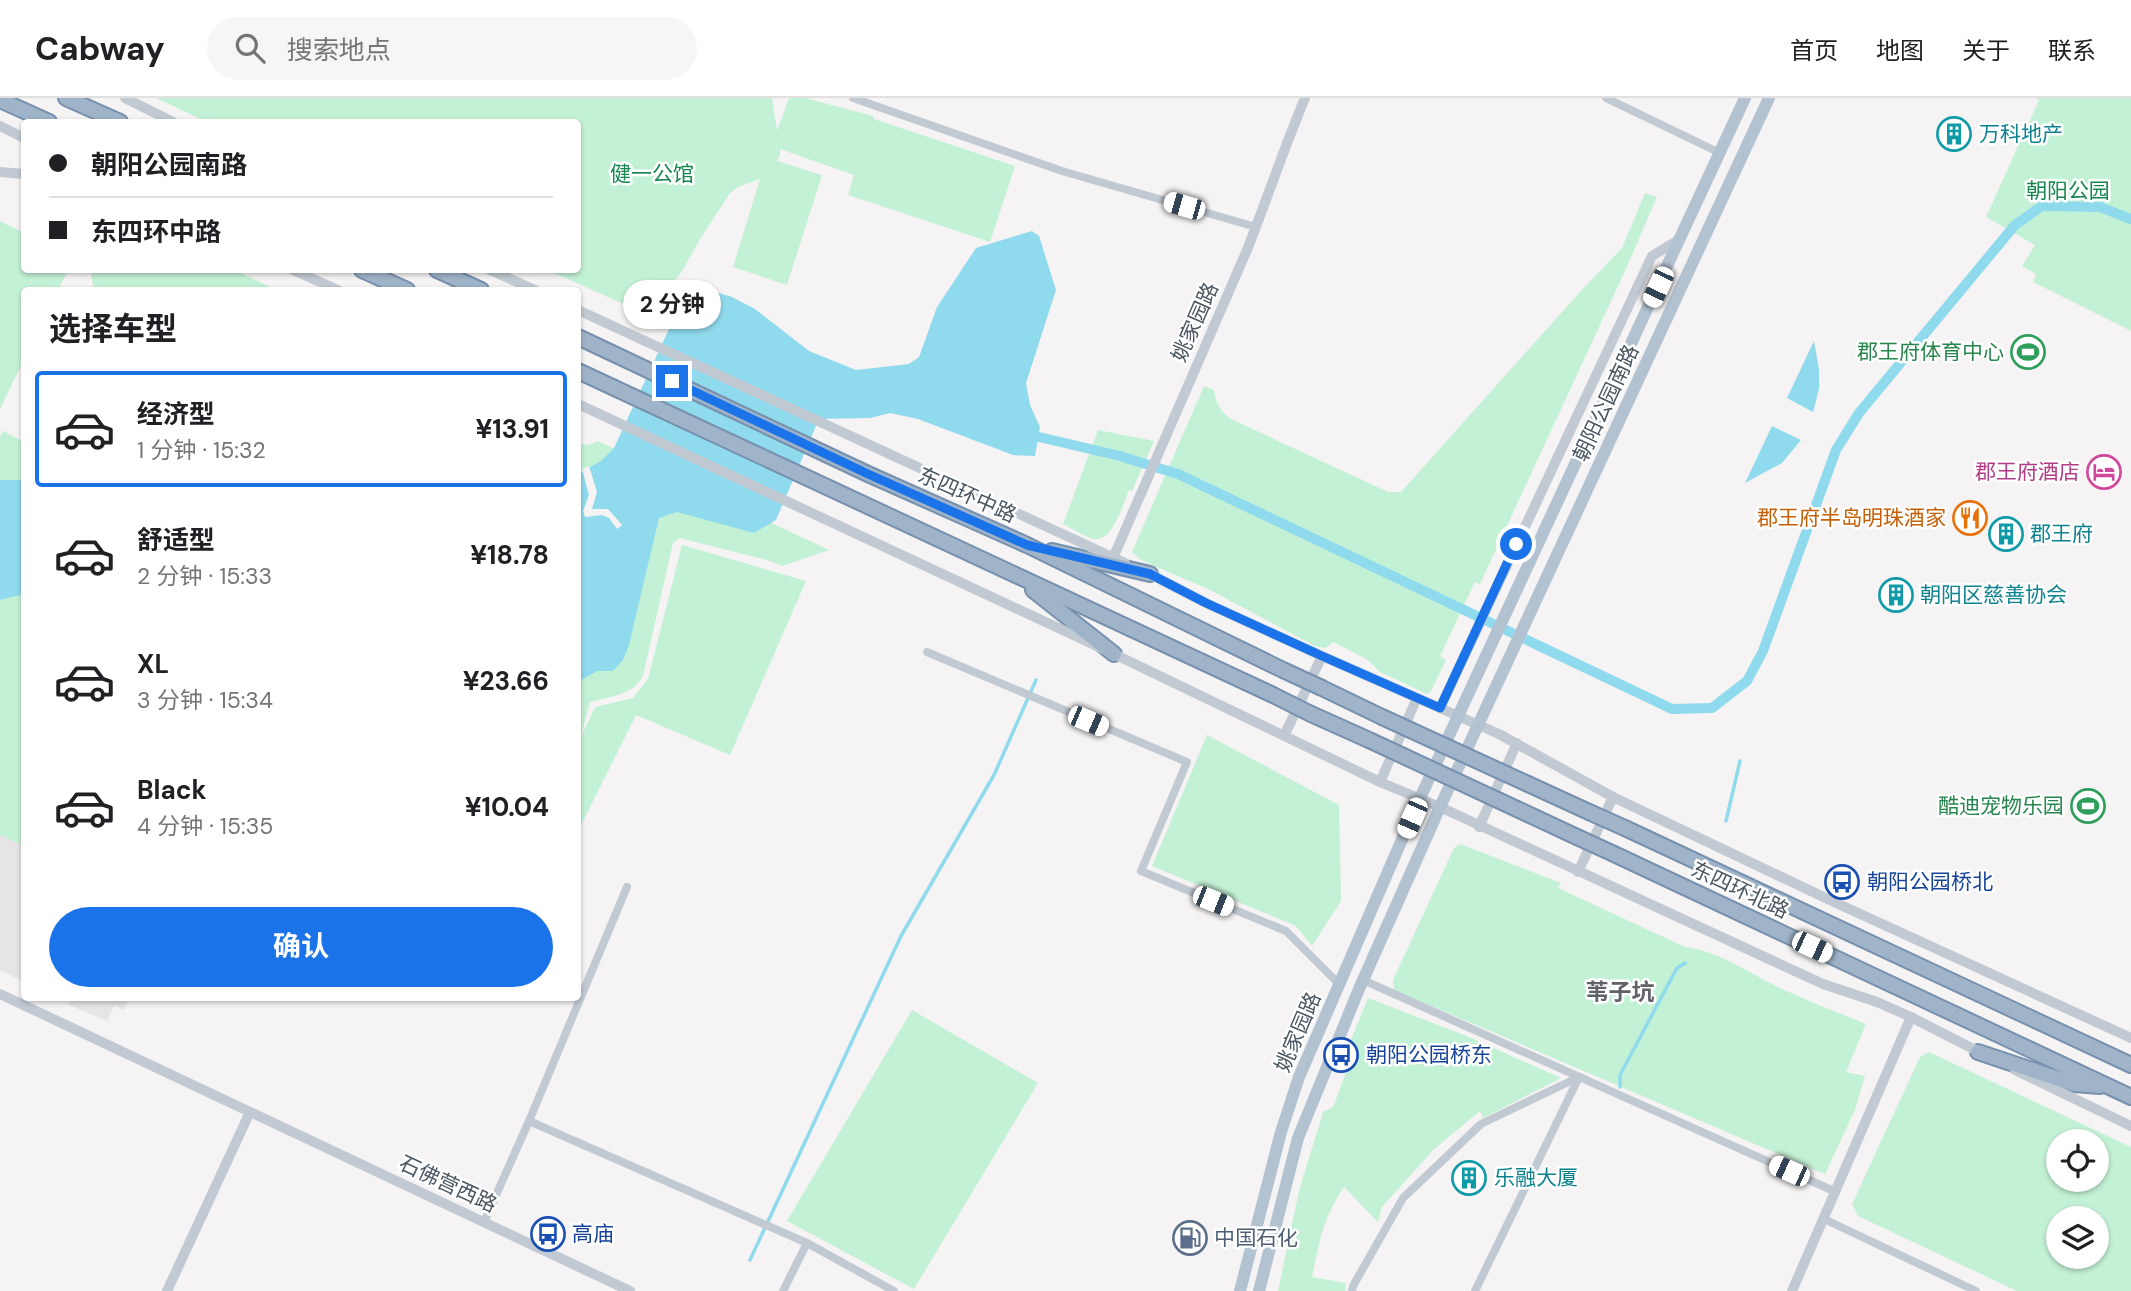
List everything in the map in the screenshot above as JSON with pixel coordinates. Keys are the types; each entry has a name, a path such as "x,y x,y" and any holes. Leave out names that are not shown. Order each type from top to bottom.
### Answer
{"highway":[{"path":"66,98 113,119"},
{"path":"0,100 42,119"},
{"path":"369,273 400,287"},
{"path":"444,273 474,287"},
{"name":"东四环中路","path":"581,338 868,474 1027,545 1283,670 1528,784"},
{"path":"581,372 1013,575 1114,654"},
{"path":"1027,545 1150,574"},
{"name":"东四环北路","path":"1013,575 1517,808 2131,1097"},
{"name":"东四环北路","path":"1528,784 2131,1065"},
{"path":"1978,1052 2074,1084 2108,1086"}],"main road":[{"name":"朝阳公园南路","path":"1458,715 1745,98"},
{"name":"朝阳公园南路","path":"1440,807 1769,98"},
{"name":"姚家园路","path":"1240,1291 1281,1132 1299,1077 1458,715"},
{"name":"姚家园路","path":"1259,1291 1298,1138 1363,980 1440,807"}],"street":[{"path":"853,98 1062,172 1256,227"},
{"name":"姚家园路","path":"1113,558 1256,227 1282,152 1305,98"},
{"path":"1606,98 1720,153"},
{"path":"130,100 167,119"},
{"path":"0,126 21,136"},
{"path":"0,172 21,174"},
{"name":"朝阳公园南路","path":"1440,708 1652,256 1680,239"},
{"path":"300,273 331,287"},
{"path":"497,273 528,287"},
{"name":"东四环中路","path":"581,311 1150,574 1206,603 1458,715"},
{"path":"581,405 1114,654 1380,782 1440,807 1823,985 1877,1002 1911,1017 2131,1126"},
{"path":"927,652 1187,762 1141,871 1286,931 1339,984"},
{"path":"1284,736 1322,656"},
{"path":"1380,782 1417,698"},
{"name":"东四环北路","path":"1458,715 1517,743 1613,797 2131,1038"},
{"path":"1479,827 1517,743"},
{"path":"1578,872 1613,797"},
{"path":"581,997 627,887"},
{"path":"1363,980 1836,1192"},
{"name":"石佛营西路","path":"0,994 630,1291"},
{"path":"484,1222 579,1001"},
{"path":"1792,1291 1911,1017"},
{"path":"1352,1291 1403,1198 1481,1124 1579,1077"},
{"path":"1475,1291 1579,1077"},
{"path":"167,1291 250,1112"},
{"path":"529,1121 807,1243 894,1291"},
{"path":"1824,1219 1976,1291"},
{"path":"783,1291 807,1243"}],"shaded area":[{"path":"0,835 21,845 21,980 0,970"},
{"path":"70,1001 128,1001 124,1010 114,1006 107,1021 69,1005"}],"green space":[{"name":"健一公馆","path":"156,98 772,98 777,131 789,98 805,98 873,116 874,119 1015,166 990,242 848,195 854,175 780,149 777,161 822,175 787,285 733,267 760,179 730,193 667,291 656,315 651,316 554,273 581,273 581,119 201,119"},
{"name":"朝阳公园","path":"2036,98 2131,98 2131,331 2033,282 2036,274 2022,266 2035,245 1986,217 2039,100"},
{"path":"1645,193 1657,197 1625,271 1480,584 1475,582 1440,656 1446,660 1427,694 1380,672 1368,660 1333,642 1326,648 1315,646 1210,590 1141,560 1132,552 1204,386 1214,390 1219,407 1231,419 1388,492 1401,492 1622,248"},
{"path":"0,221 21,232 21,273 66,273 60,287 21,287 21,365 0,409"},
{"path":"91,273 240,273 271,287 93,287"},
{"path":"1098,430 1154,441 1112,528 1101,538 1095,539 1063,524"},
{"path":"3,431 21,440 21,845 0,835 0,437"},
{"path":"598,441 829,550 782,566 680,538 673,543 643,676 627,691 590,702 581,735 581,444 588,445"},
{"path":"682,545 806,581 730,755 636,715 581,825 581,737 595,707 633,698 648,679"},
{"path":"1207,735 1339,805 1341,901 1312,946 1296,926 1152,866"},
{"path":"1460,844 1561,883 1558,888 1685,947 1722,958 1780,988 1866,1024 1846,1072 1865,1076 1855,1110 1825,1174 1394,990 1393,980 1454,848"},
{"path":"1368,998 1469,1037 1561,1078 1483,1118 1480,1111 1433,1150 1382,1207 1378,1222 1344,1187 1326,1220 1312,1277 1346,1283 1345,1291 1278,1291 1299,1191 1323,1112 1333,1107 1352,1057 1348,1047"},
{"path":"912,1010 1038,1083 914,1289 787,1221"},
{"path":"1929,1052 2093,1129 2046,1129 2046,1192 2109,1192 2109,1137 2131,1147 2131,1291 2017,1291 1858,1216 1852,1204 1920,1057"}],"water":[{"path":"1032,231 1039,236 1056,290 1026,383 1030,405 1040,427 1035,456 1013,455 918,419 890,413 870,418 819,419 776,520 754,533 677,512 659,518 629,645 623,660 613,671 597,671 581,680 581,472 601,461 614,448 687,290 696,286 732,297 755,309 809,351 856,370 909,364 919,357 937,307 976,248"},
{"path":"1814,341 1819,389 1813,412 1787,398"},
{"path":"1772,426 1801,440 1782,463 1745,483"},
{"path":"0,480 21,480 21,595 0,600"}],"pier":[{"path":"589,466 597,492 592,509 608,509 622,525 617,529 609,518 602,515 585,517 583,511 589,495 582,469"}],"waterway":[{"path":"1039,437 1120,456 1178,474 1672,709 1712,708 1747,681 1763,651 1836,450 1859,413 2015,225 2042,206 2100,207 2131,219"},
{"path":"750,1260 901,936 994,775 1036,680"},
{"path":"1726,821 1740,761"},
{"path":"1620,1087 1620,1075 1677,968 1685,963"}],"place":[{"name":"万科地产","path":"1954,134"},
{"name":"郡王府体育中心","path":"2028,352"},
{"name":"郡王府酒店","path":"2104,472"},
{"name":"郡王府半岛明珠酒家","path":"1970,518"},
{"name":"郡王府","path":"2006,534"},
{"name":"朝阳区慈善协会","path":"1896,595"},
{"name":"酷迪宠物乐园","path":"2088,806"},
{"name":"朝阳公园桥北","path":"1842,882"},
{"name":"朝阳公园桥东","path":"1341,1055"},
{"name":"乐融大厦","path":"1469,1178"},
{"name":"高庙","path":"548,1234"},
{"name":"中国石化","path":"1190,1238"}],"district":[{"name":"苇子坑","path":"1620,992"}],"route":[{"path":"672,381 868,474 1027,545 1150,574 1206,603 1440,708 1516,544"}]}
